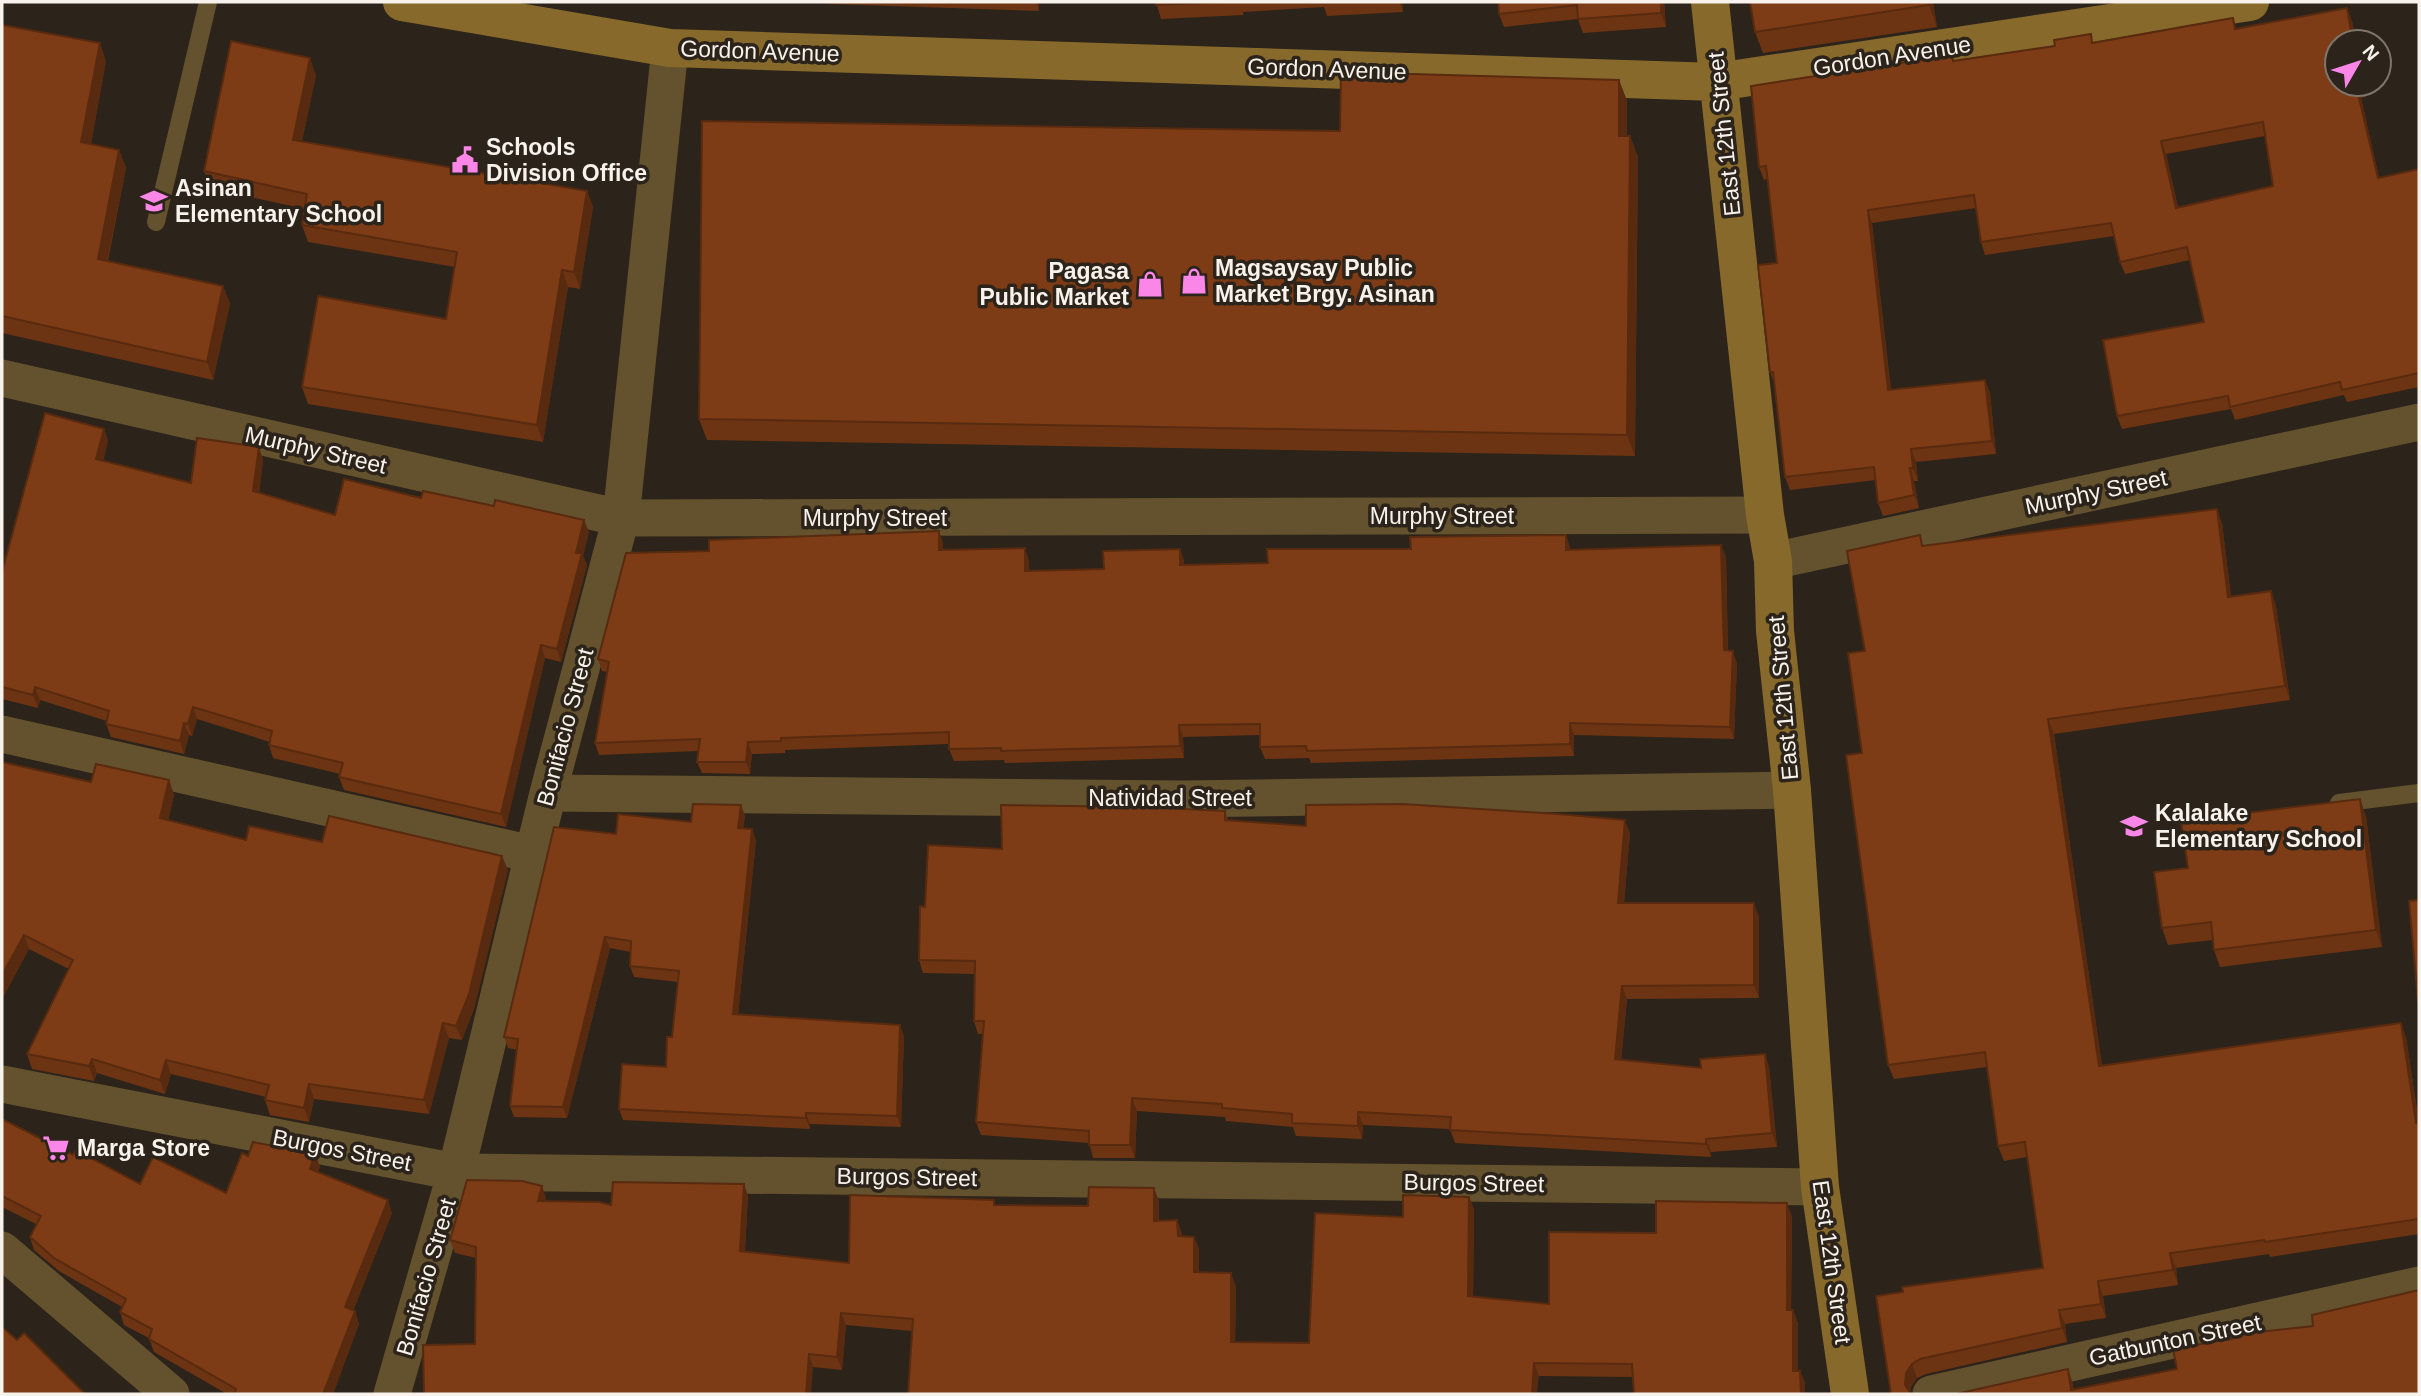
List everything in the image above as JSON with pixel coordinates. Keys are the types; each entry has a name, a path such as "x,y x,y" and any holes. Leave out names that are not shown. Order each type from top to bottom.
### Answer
{"main road":[{"name":"Gordon Avenue","path":"402,2 670,48 1717,82 2250,2"},
{"name":"East 12th Street","path":"1710,2 1765,515 1773,562 1775,631 1792,790 1820,1187 1850,1394"}],"street":[{"name":"Bonifacio Street","path":"392,1394 456,1172 532,854 621,518 670,48"},
{"name":"Murphy Street","path":"2,378 621,518 1765,515"},
{"name":"Murphy Street","path":"1773,562 2419,422"},
{"path":"2,734 532,854"},
{"name":"Natividad Street","path":"548,793 1184,799 1792,790"},
{"name":"Burgos Street","path":"2,1084 456,1172 1820,1187"},
{"path":"2,1250 171,1394"},
{"name":"Gatbunton Street","path":"1931,1394 2419,1285"}],"lane":[{"path":"156,222 208,2"},
{"path":"2327,805 2419,793"}],"building":[{"path":"1156,2 1224,2 1156,5"},
{"path":"1498,2 1661,2 1661,13 1578,19 1577,5 1499,14"},
{"path":"1750,2 1928,2 1929,5 1755,32"},
{"path":"2347,8 2351,28 2323,28 2323,98 2359,98 2378,178 2419,169 2419,373 2342,390 2340,382 2230,407 2228,396 2117,416 2103,340 2204,322 2187,247 2120,262 2111,223 1981,242 1974,195 1868,210 1888,390 1985,380 1992,441 1911,449 1913,468 1910,468 1914,495 1878,503 1874,467 1785,477 1758,265 1777,263 1766,166 1759,167 1751,86 1952,55 1953,61 2055,46 2054,40 2091,34 2092,43 2233,18 2235,29","holes":["2263,122 2273,186 2176,208 2161,141"]},
{"path":"2,25 100,43 81,142 119,150 98,259 223,286 207,362 2,316"},
{"path":"231,41 310,58 293,140 587,191 574,272 562,270 537,425 302,387 318,296 446,319 457,252 302,225 307,194 204,171"},
{"name":"Magsaysay Public Market Brgy. Asinan","path":"1341,72 1619,80 1619,136 1630,136 1627,435 699,419 702,121 1340,131"},
{"path":"45,413 104,429 96,459 191,483 197,438 259,447 253,491 335,515 344,479 421,498 423,491 494,506 495,500 584,520 576,553 582,553 557,649 541,645 501,814 339,777 343,763 269,745 272,731 193,707 188,724 184,723 180,741 106,724 109,711 35,687 33,695 2,687 2,572"},
{"path":"2217,509 2228,597 2271,591 2285,686 2048,719 2099,1066 2401,1023 2416,1123 2419,1123 2419,1219 2170,1253 2173,1270 2098,1281 2101,1304 2059,1310 2062,1328 1920,1359 1912,1364 1906,1373 1905,1385 1911,1394 1891,1394 1876,1296 1903,1292 1902,1287 2043,1268 2025,1142 1998,1146 1985,1052 1888,1065 1846,755 1862,753 1848,653 1865,651 1847,551 1920,535 1922,546"},
{"path":"939,531 939,550 1025,548 1025,571 1104,569 1103,551 1180,549 1180,565 1268,563 1267,549 1411,549 1410,537 1566,535 1566,550 1721,545 1724,650 1733,651 1730,727 1570,723 1570,744 1307,751 1306,746 1260,747 1260,724 1179,725 1180,746 1001,751 1001,748 949,749 949,732 781,738 781,741 748,742 746,762 697,762 700,739 595,743 609,662 598,659 626,553 709,551 709,540"},
{"path":"2,762 91,782 96,764 169,780 160,818 246,840 249,826 322,842 329,816 502,856 469,994 456,1026 443,1023 424,1100 309,1084 304,1108 265,1100 269,1085 166,1060 160,1080 92,1059 89,1066 27,1054 73,960 24,935 2,975"},
{"path":"2360,799 2376,930 2214,950 2211,922 2162,928 2154,872 2188,868 2181,821"},
{"path":"693,804 741,805 738,828 752,829 733,1014 900,1025 897,1116 806,1113 806,1118 619,1109 622,1064 666,1067 667,1037 672,1037 679,971 630,966 631,941 605,937 563,1107 510,1106 518,1039 504,1037 554,827 616,834 618,814 691,822"},
{"path":"1403,804 1625,820 1618,903 1754,903 1754,985 1622,986 1615,1059 1701,1068 1700,1059 1765,1054 1772,1133 1706,1139 1706,1144 1450,1130 1451,1117 1358,1112 1358,1126 1292,1123 1292,1114 1222,1108 1222,1104 1132,1098 1130,1145 1089,1145 1089,1131 976,1122 984,1021 974,1021 975,961 919,960 920,906 925,907 928,845 1002,849 1001,805 1225,811 1225,820 1306,826 1306,805"},
{"path":"2419,900 2419,1001 2418,1001 2409,901"},
{"path":"2,1119 73,1155 76,1150 140,1184 153,1157 226,1193 242,1153 248,1156 253,1142 315,1154 310,1169 388,1200 345,1307 355,1311 323,1394 234,1394 236,1389 149,1339 152,1329 120,1312 126,1299 54,1258 30,1237 41,1216 2,1196"},
{"path":"467,1180 522,1181 542,1186 538,1201 599,1202 611,1205 613,1182 744,1184 740,1251 849,1263 850,1195 994,1200 994,1205 1088,1206 1089,1187 1154,1188 1154,1221 1177,1220 1178,1236 1194,1237 1194,1272 1231,1273 1231,1342 1309,1343 1315,1213 1403,1217 1403,1195 1469,1197 1468,1296 1549,1304 1549,1232 1656,1233 1656,1201 1787,1203 1787,1310 1793,1310 1793,1371 1800,1371 1801,1394 1634,1394 1632,1364 1534,1363 1532,1394 908,1394 913,1319 841,1313 837,1357 809,1354 806,1394 424,1394 423,1345 475,1344 476,1247 450,1240"},
{"path":"2419,1290 2419,1394 1956,1394 2068,1369 2071,1390 2177,1369 2173,1349 2241,1337 2241,1334 2313,1326 2312,1315"},
{"path":"2,1327 17,1340 24,1333 84,1393 2,1394"}],"place":[{"name":"Schools Division Office","path":"465,160"},
{"name":"Asinan Elementary School","path":"154,201"},
{"name":"Magsaysay Public Market Brgy. Asinan","path":"1194,281"},
{"name":"Pagasa Public Market","path":"1150,284"},
{"name":"Kalalake Elementary School","path":"2134,826"},
{"name":"Marga Store","path":"56,1148"}]}
